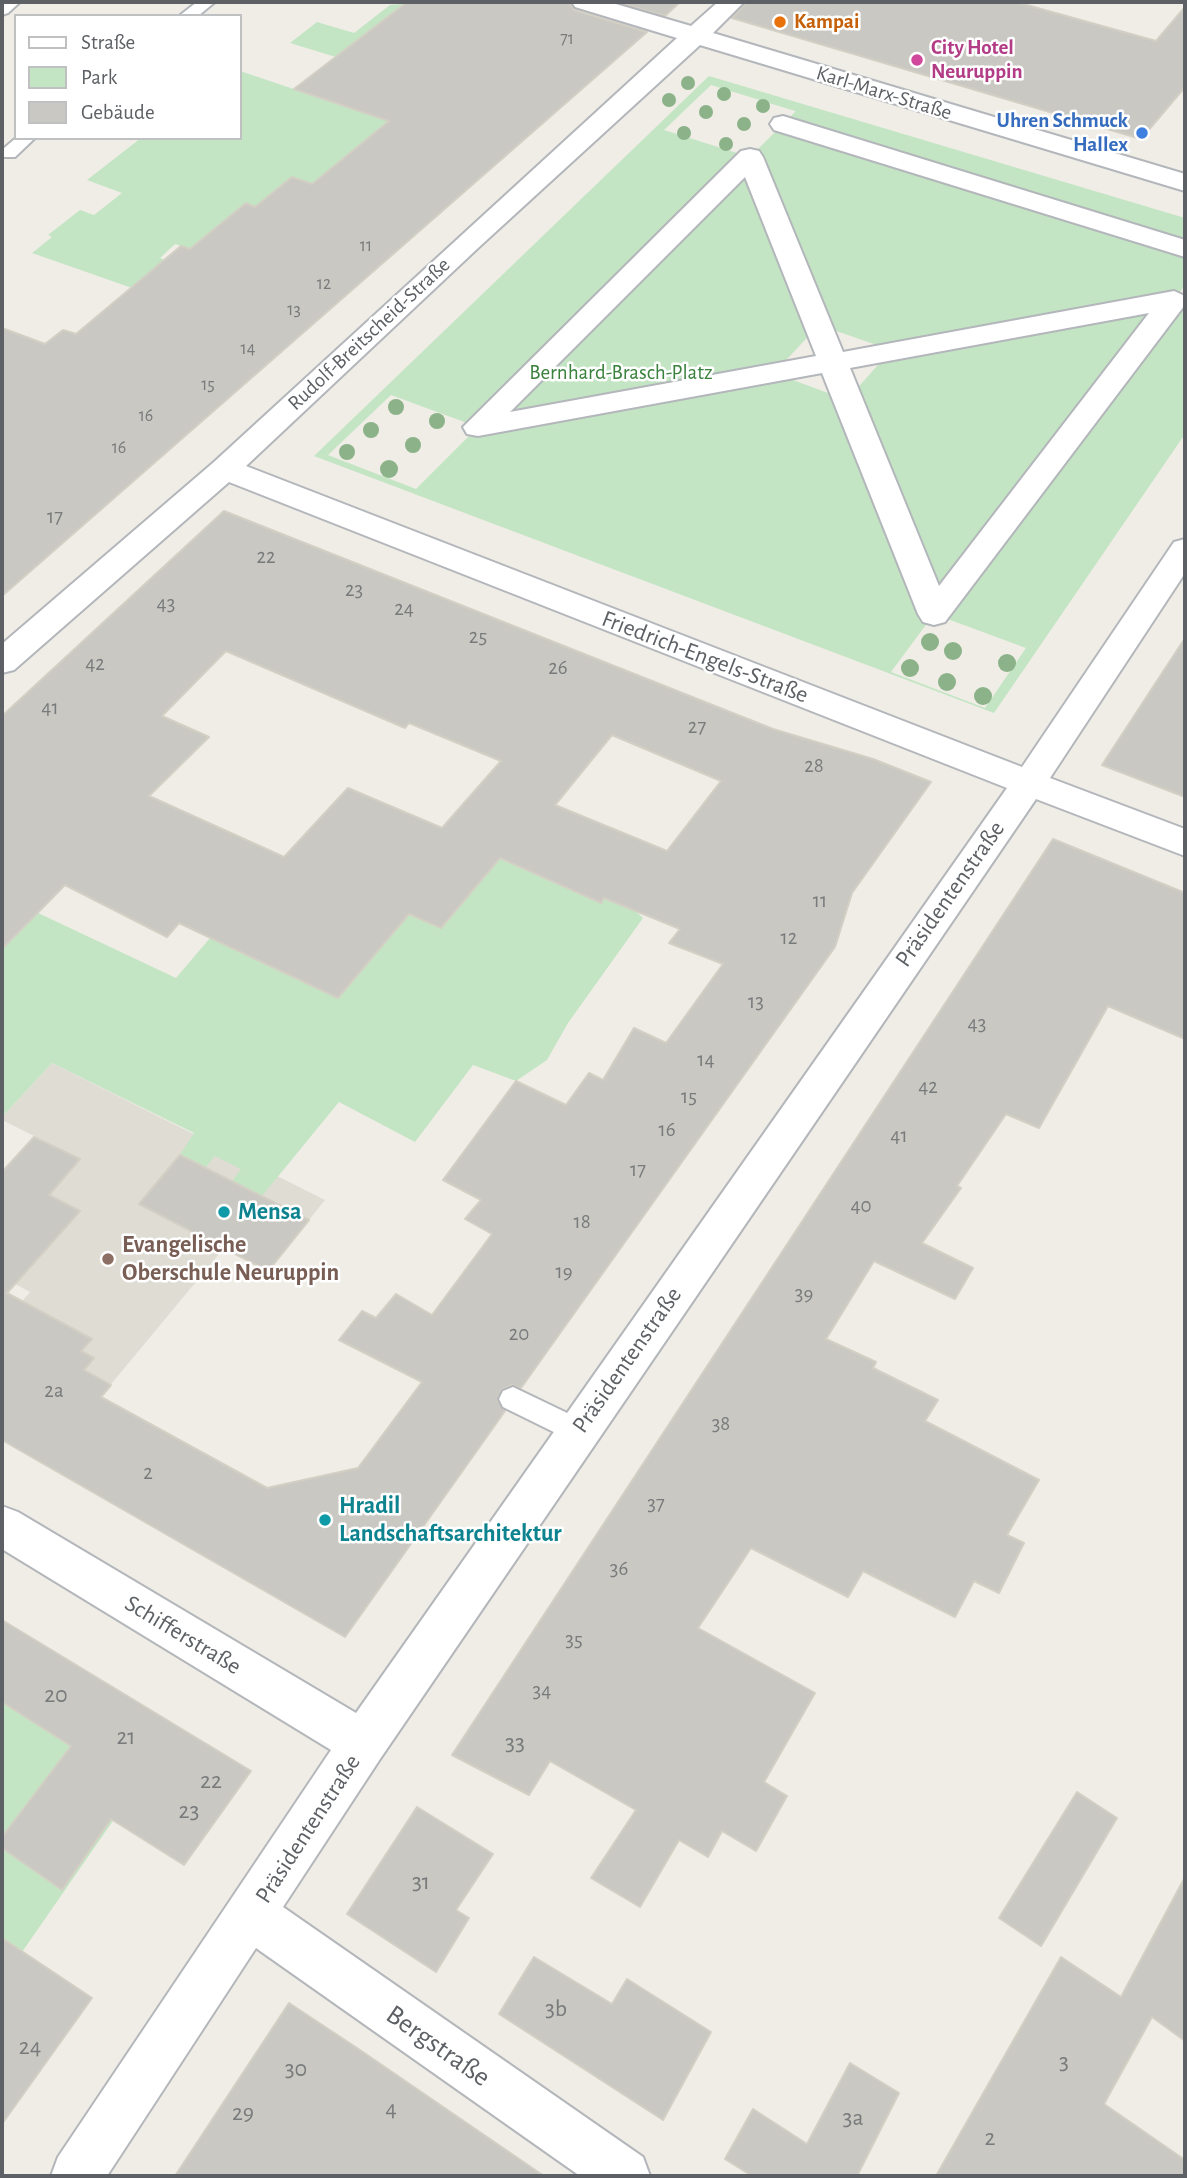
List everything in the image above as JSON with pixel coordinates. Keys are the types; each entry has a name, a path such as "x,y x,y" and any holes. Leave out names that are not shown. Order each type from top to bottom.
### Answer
{"street":[{"name":"Karl-Marx-Straße","path":"583,2 1185,183"},
{"name":"Rudolf-Breitscheid-Straße","path":"2,662 225,469 467,242 732,2"},
{"path":"783,124 1185,249"},
{"path":"832,363 750,157 478,427 832,363 1174,300 934,614 832,363"},
{"name":"Friedrich-Engels-Straße","path":"225,469 1185,843"},
{"name":"Präsidentenstraße","path":"77,2176 252,1915 363,1743 1029,783 1185,549"},
{"name":"Schifferstraße","path":"2,1526 363,1743"},
{"name":"Bergstraße","path":"252,1915 624,2176"}],"lane":[{"path":"2,10 12,2"},
{"path":"190,14 207,2"},
{"path":"9,153 25,140"},
{"path":"513,1399 578,1431"}],"shaded area":[{"name":"Evangelische Oberschule Neuruppin","path":"52,1063 325,1200 268,1271 224,1248 44,1465 2,1440 2,1325 30,1292 2,1277 2,1247 80,1159 2,1120 2,1117"}],"green space":[{"path":"403,4 382,21 349,61 290,43 317,22 354,33 390,5"},
{"path":"242,72 389,121 312,184 292,177 255,207 246,203 216,259 175,244 160,258 165,260 132,288 32,253 52,237 48,235 80,210 94,215 122,193 87,180 138,140 242,140"},
{"name":"Bernhard-Brasch-Platz","path":"709,76 1185,218 1185,285 1175,299 1185,303 1185,434 994,713 314,456","holes":["711,85 795,111 750,157 664,130","819,325 891,350 847,400 774,373","391,395 478,427 416,489 328,455","934,614 1026,648 985,708 891,672"]},
{"path":"480,850 600,903 607,894 628,904 643,918 568,1023 547,1060 516,1081 473,1065 415,1142 339,1102 262,1196 232,1181 241,1169 215,1156 205,1168 180,1155 194,1133 52,1063 2,1117 2,945 5,946 36,912 176,978 210,938 338,997 409,914 442,928 455,912 423,898"},
{"path":"2,1702 71,1745 61,1759 126,1802 22,1952 2,1938"}],"building":[{"path":"407,2 569,2 574,10 647,32 2,596 2,328 45,344 63,330 76,334 181,246 190,249 246,203 255,207 292,177 312,184 322,176 389,121 294,89"},
{"path":"617,2 680,2 665,16"},
{"path":"747,2 1016,2 1156,41 1185,7 1185,87 1141,139 732,18"},
{"path":"224,511 773,729 873,759 931,782 852,893 835,947 521,1388 512,1385 501,1390 497,1400 505,1411 345,1637 2,1440 2,1172 34,1137 80,1159 49,1195 80,1211 7,1293 92,1339 81,1351 94,1358 84,1370 111,1385 101,1397 267,1488 358,1468 422,1382 339,1340 362,1311 376,1318 396,1294 432,1315 492,1234 465,1219 481,1200 443,1180 516,1081 566,1105 589,1073 603,1080 634,1028 666,1043 723,964 669,943 680,929 604,898 601,903 500,858 441,928 409,914 338,998 179,923 167,937 65,885 2,949 2,716","holes":["226,651 405,728 409,723 501,761 442,828 348,788 284,857 149,796 209,737 162,716","612,735 721,781 667,851 555,805"]},
{"path":"1185,638 1185,797 1102,765"},
{"path":"1053,839 1185,893 1185,1039 1108,1006 1039,1128 1006,1114 957,1186 961,1188 922,1243 973,1268 955,1299 874,1261 826,1339 876,1362 873,1368 938,1400 925,1421 1039,1480 1007,1535 1024,1543 999,1593 974,1581 955,1617 863,1571 848,1597 751,1548 698,1628 815,1693 764,1782 787,1796 756,1851 722,1831 708,1857 679,1840 640,1907 591,1878 636,1810 550,1761 529,1795 452,1755"},
{"name":"Mensa","path":"180,1155 309,1220 268,1271 139,1204"},
{"path":"2,1620 251,1771 184,1865 111,1819 62,1890 2,1848 2,1837 71,1746 2,1702"},
{"path":"1077,1792 1117,1818 1041,1946 999,1918"},
{"path":"417,1807 493,1854 456,1910 469,1918 436,1972 347,1914"},
{"path":"1185,1877 1185,2041 1152,2017 1104,2104 1185,2160 1185,2176 936,2176 1061,1957 1121,1997"},
{"path":"2,1938 92,1998 2,2124"},
{"path":"534,1957 612,2004 627,1979 711,2032 663,2120 499,2014"},
{"path":"289,2003 360,2050 544,2176 175,2176"},
{"path":"850,2063 899,2093 857,2176 752,2176 725,2159 753,2109 807,2144"}],"place":[{"name":"Kampai","path":"780,22"},
{"name":"City Hotel Neuruppin","path":"917,60"},
{"name":"Uhren Schmuck Hallex","path":"1142,133"},
{"name":"Mensa","path":"224,1212"},
{"name":"Evangelische Oberschule Neuruppin","path":"108,1259"},
{"name":"Hradil Landschaftsarchitektur","path":"325,1520"}]}
